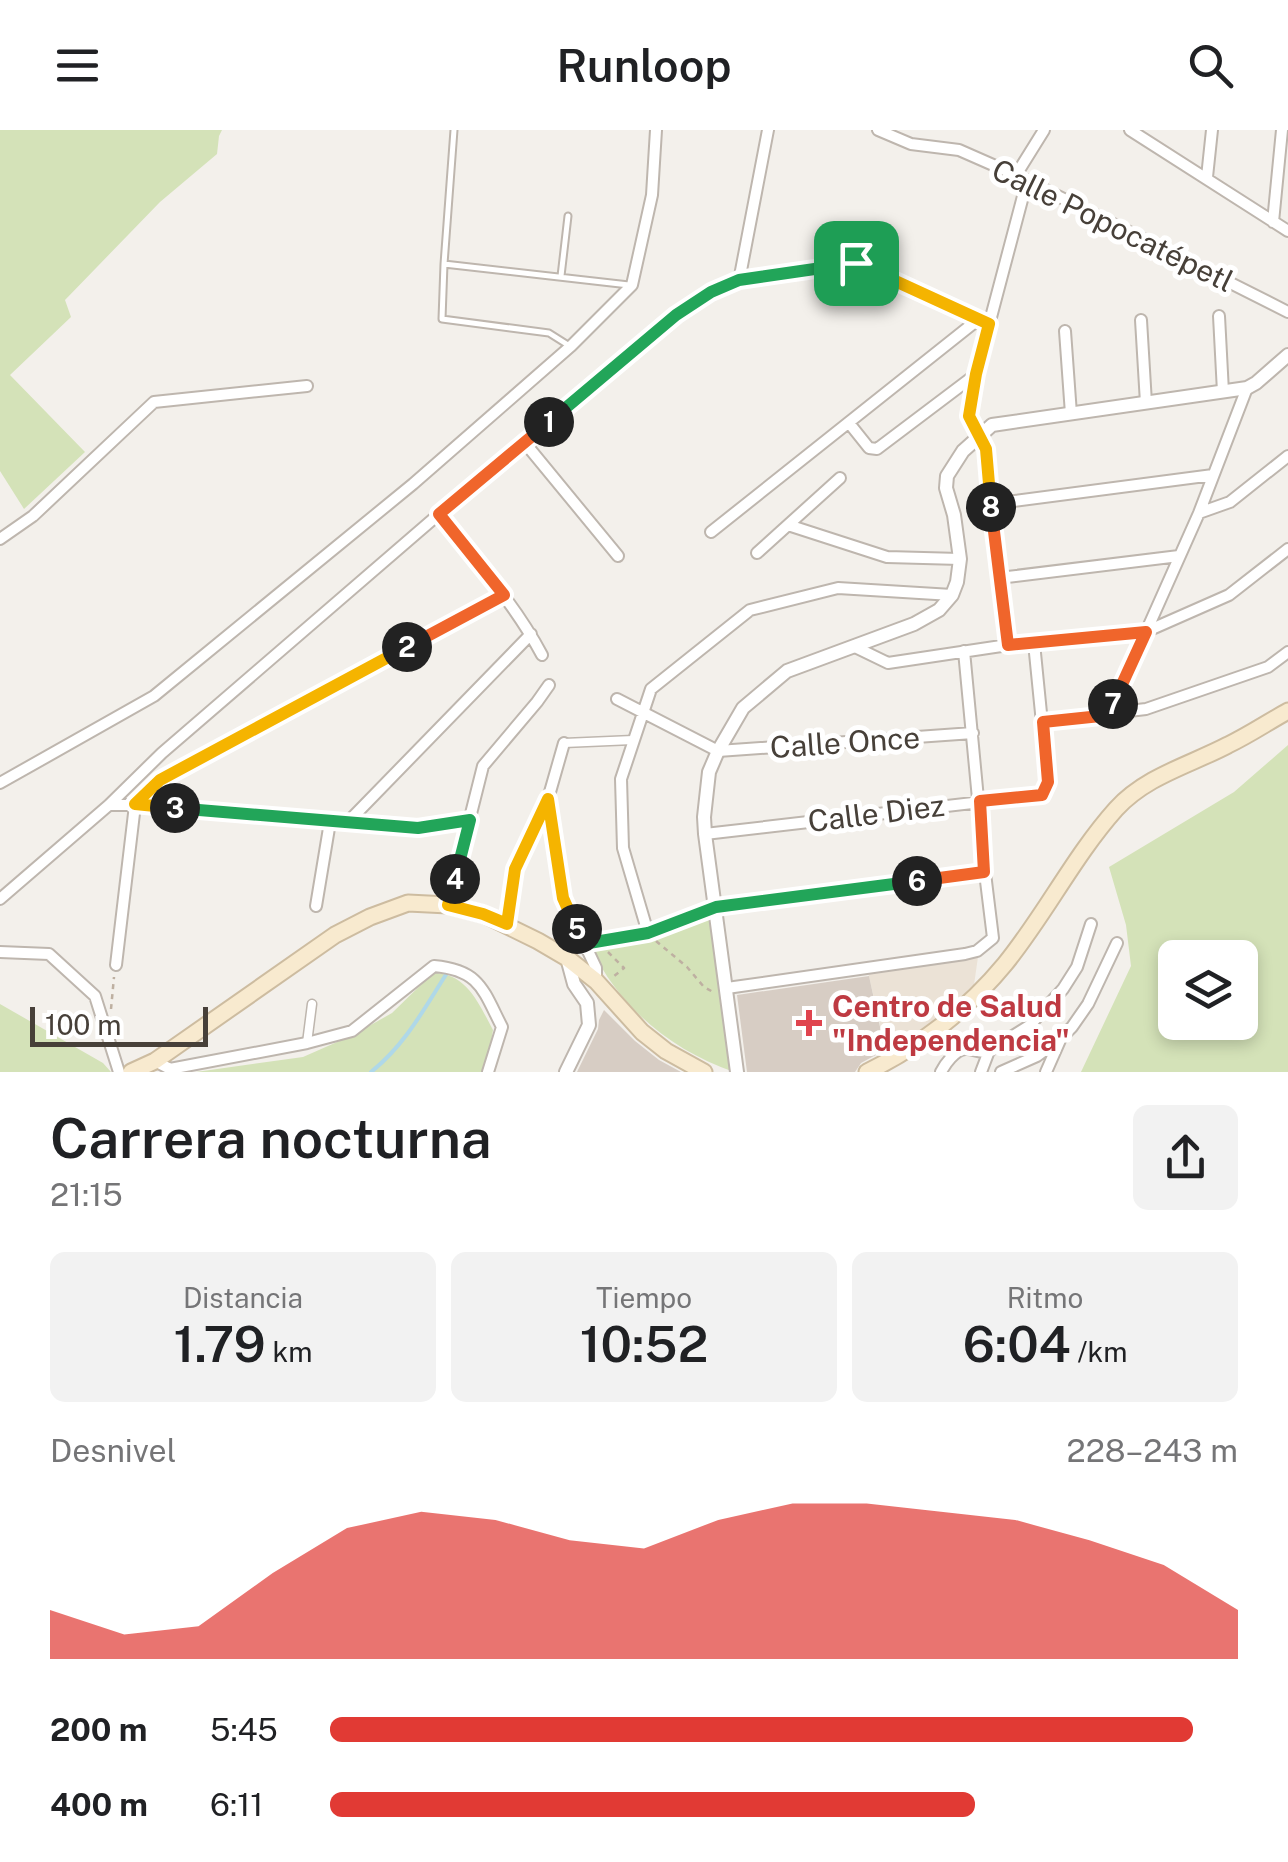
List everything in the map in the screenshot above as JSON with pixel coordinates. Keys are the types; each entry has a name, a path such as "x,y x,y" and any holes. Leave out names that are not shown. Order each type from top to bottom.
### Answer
{"main road":[{"path":"867,1072 932,1032 970,1001 1006,963 1118,808 1151,781 1228,746 1288,711"},
{"path":"132,1072 155,1061 335,935 408,903 448,905 483,914 567,958 602,981 642,1032 704,1072"}],"street":[{"path":"0,783 154,696 412,484 571,346 632,285 652,195 656,130"},
{"path":"739,280 768,130"},
{"name":"Calle Popocatépetl","path":"878,130 911,144 958,150 1022,178 1288,312"},
{"path":"1008,645 986,449 969,416 984,321 1022,178 1044,130"},
{"path":"1130,130 1288,231"},
{"path":"1207,177 1212,130"},
{"path":"1273,222 1282,130"},
{"path":"0,899 439,514 676,315 711,292 739,280 856,263 984,321"},
{"path":"1218,316 1223,392"},
{"path":"1142,320 1146,404"},
{"path":"711,532 984,321"},
{"path":"1065,331 1071,414"},
{"path":"737,1072 704,817 708,772 743,708 787,671 914,624 938,610 952,595 960,559 947,476 963,451 992,425 1247,388 1288,356"},
{"path":"849,423 873,450 976,374"},
{"path":"0,540 33,516 154,402 307,386"},
{"path":"1110,715 1199,513 1247,388"},
{"path":"525,443 618,556"},
{"path":"1199,513 1230,502 1288,456"},
{"path":"991,504 1214,475"},
{"path":"757,553 840,478"},
{"path":"439,514 504,595 542,655"},
{"path":"788,524 887,557 960,559"},
{"path":"855,646 888,663 964,650 1146,632 1229,596 1288,548"},
{"path":"999,578 1179,556"},
{"path":"648,933 623,848 621,779 651,689 750,610 838,588 952,595"},
{"path":"116,965 135,804 160,780 504,595"},
{"path":"346,824 531,634"},
{"path":"1034,643 1043,722 1146,709 1268,667 1288,652"},
{"path":"728,994 965,954 993,938 964,650"},
{"path":"448,905 483,766 549,685"},
{"path":"617,699 718,751"},
{"name":"Calle Diez","path":"705,834 1037,796 1045,792 1048,782 1043,722"},
{"name":"Calle Once","path":"718,751 973,733"},
{"path":"507,924 515,869 548,799 564,744 633,740"},
{"path":"548,799 563,898 602,981"},
{"path":"109,805 418,828"},
{"path":"316,906 330,822"},
{"path":"583,944 648,933 716,907 984,872"},
{"path":"985,1061 1029,1026 1063,989 1076,967 1091,924"},
{"path":"1046,1072 1061,1038 1088,1004 1117,943"},
{"path":"0,952 49,954 95,996 119,1072"},
{"path":"566,1072 590,1025 587,1003 574,984 567,958"},
{"path":"155,1061 170,1069 307,1043 352,1030 434,966 456,968 478,982 502,1027 488,1072"},
{"path":"307,1043 312,1004"},
{"path":"930,1072 943,1069 965,1048 979,1053 1001,1072 1037,1056 1061,1038"}],"lane":[{"path":"454,130 442,319 549,333 571,346"},
{"path":"561,276 568,216"},
{"path":"444,264 632,285"}],"path":[{"path":"418,828 470,820"},
{"path":"648,933 704,987 728,994"},
{"path":"598,942 624,968 602,981"},
{"path":"108,1036 116,965"}],"shaded area":[{"path":"978,957 974,985 940,1018 887,1055 868,972"}],"green space":[{"path":"0,130 222,130 217,154 160,202 65,300 71,317 10,375 85,452 24,509 0,471"},
{"path":"1288,745 1288,1072 1081,1072 1131,966 1126,925 1109,867 1234,792"},
{"path":"714,913 734,1072 689,1052 650,1024 617,990 591,948 651,937"},
{"path":"433,973 445,974 463,984 493,1030 486,1072 196,1072 303,1057 392,1013"},
{"path":"0,1004 103,1063 111,1072 0,1072"}],"building":[{"name":"Centro de Salud \"Independencia\"","path":"869,976 885,1050 861,1063 855,1072 747,1072 737,995"},
{"path":"604,1010 635,1041 681,1072 577,1072"}],"waterway":[{"path":"371,1072 404,1038 447,973"}],"place":[{"name":"Centro de Salud \"Independencia\"","path":"809,1023"}],"route":[{"path":"856,263 989,324 969,416 986,449 1008,645 1146,632 1110,715 1043,722 1048,782 1045,792 980,801 984,872 716,907 648,933 583,944 563,898 548,799 515,869 507,924 448,905 470,820 418,828 135,804 160,780 504,595 439,514 676,315 711,292 739,280 856,263"}]}
